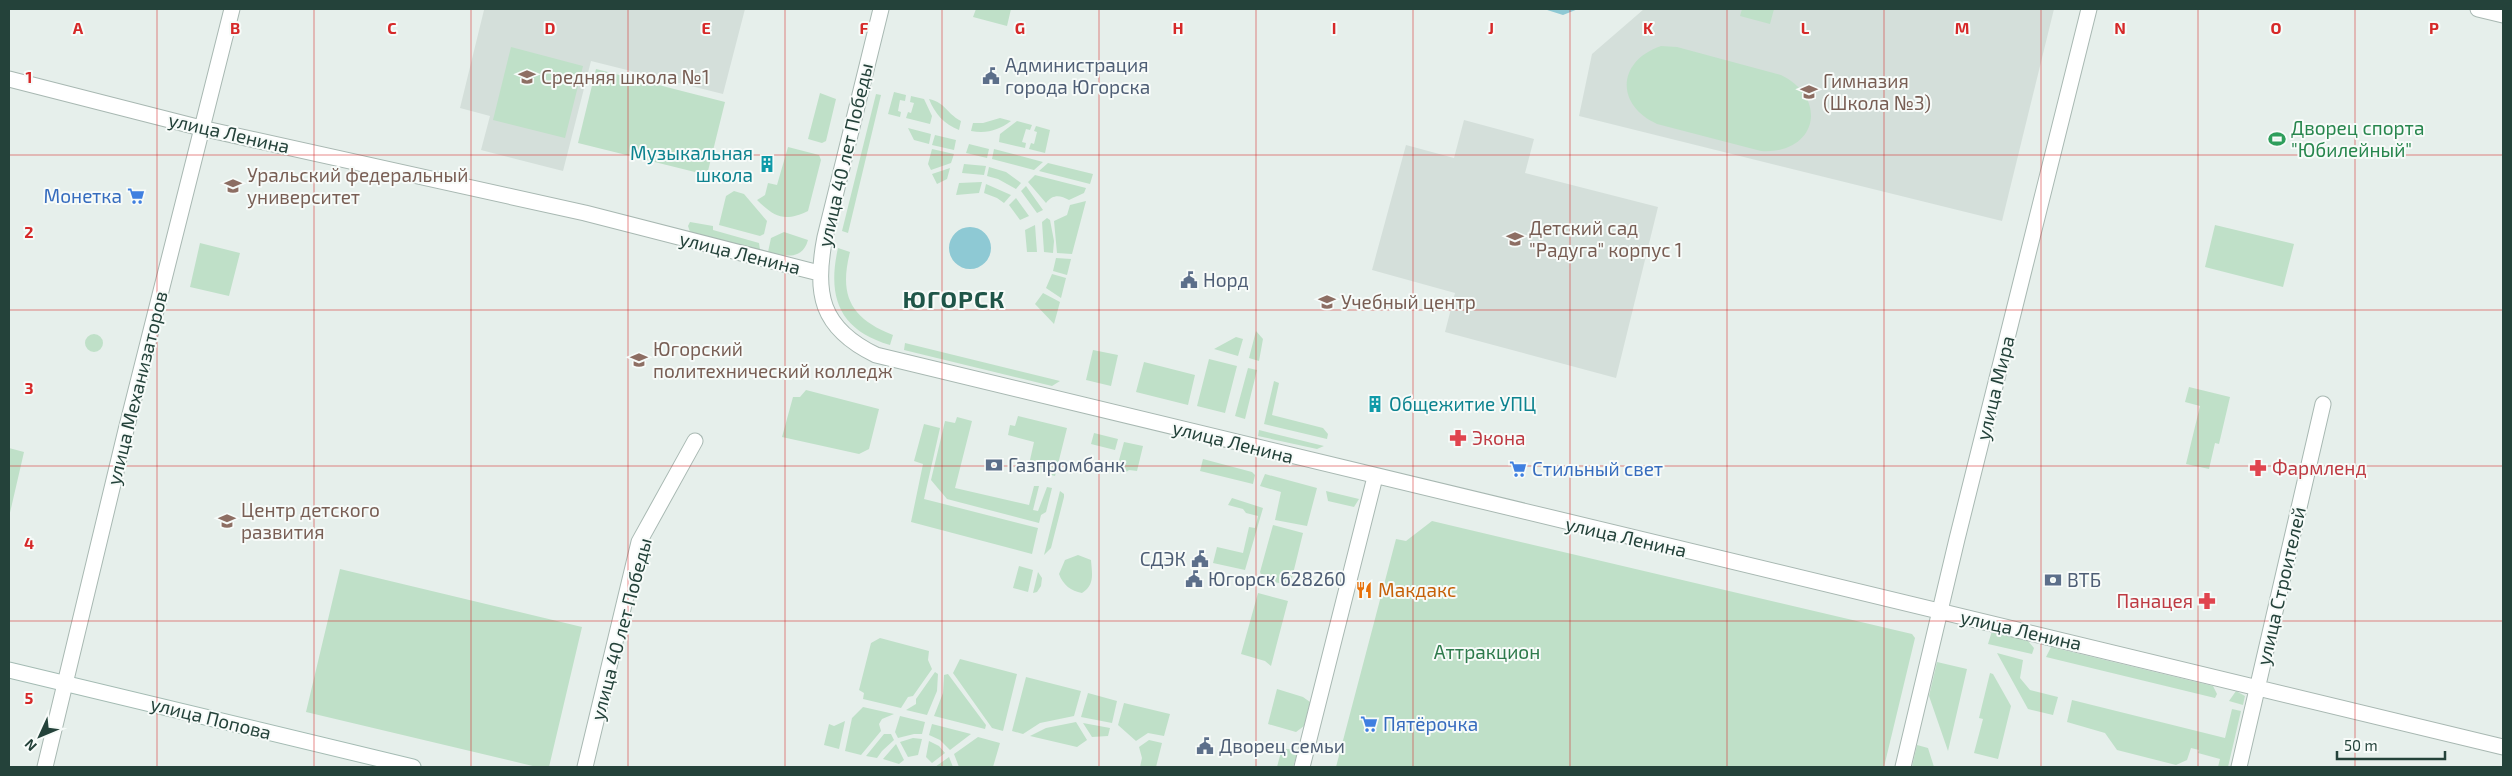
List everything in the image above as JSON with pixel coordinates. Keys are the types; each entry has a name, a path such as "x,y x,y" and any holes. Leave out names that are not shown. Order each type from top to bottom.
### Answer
{"street":[{"name":"улица Механизаторов","path":"45,767 64,683 232,9"},
{"name":"улица 40 лет Победы","path":"819,273 825,237 881,9"},
{"name":"улица Мира","path":"1903,767 2089,9"},
{"path":"2478,9 2503,15"},
{"name":"улица Ленина","path":"9,79 202,128 585,213 819,273 822,297 835,323 850,339 876,355 1375,477 1940,610 2503,747"},
{"name":"улица Строителей","path":"2239,767 2323,404"},
{"name":"улица 40 лет Победы","path":"585,767 639,542 695,441"},
{"path":"1302,767 1375,477"},
{"name":"улица Попова","path":"9,670 412,767"}],"shaded area":[{"name":"Средняя школа №1","path":"480,9 745,9 723,94 591,61 563,171 481,150 490,116 460,108 484,10"},
{"name":"Гимназия (Школа №3)","path":"1644,9 2054,9 2002,221 1579,116 1592,54"},
{"name":"Детский сад \"Радуга\" корпус 1","path":"1464,120 1534,139 1525,173 1658,207 1616,378 1445,332 1455,293 1372,270 1406,145 1454,158"}],"green space":[{"path":"976,9 1011,9 1007,26 973,17"},
{"path":"1742,9 1774,9 1770,24 1740,16"},
{"path":"1661,46 1677,47 1781,75 1796,85 1806,98 1811,111 1810,124 1804,135 1794,144 1780,150 1761,151 1657,124 1643,116 1634,106 1628,95 1629,72 1646,53"},
{"path":"511,47 583,66 565,138 493,120"},
{"path":"596,69 725,102 707,175 578,143"},
{"path":"894,92 906,95 905,101 900,100 898,111 901,112 900,117 888,114"},
{"path":"820,93 836,99 826,141 822,143 808,139"},
{"path":"876,94 881,95 848,233 842,231"},
{"path":"911,96 924,99 932,116 930,124 906,118 908,112 911,113 914,103 910,102"},
{"path":"929,99 939,103 961,121 959,130 941,118"},
{"path":"1000,118 1011,121 993,130 971,131 973,123 983,123"},
{"path":"1017,121 1032,125 1030,130 1026,129 1022,142 1026,143 1025,148 999,142 1000,134"},
{"path":"1036,126 1050,130 1045,153 1029,149 1031,143 1034,144 1037,132 1034,131"},
{"path":"908,128 931,134 929,144 914,140"},
{"path":"935,135 956,140 954,150 932,145"},
{"path":"969,144 989,149 987,158 966,153"},
{"path":"788,147 819,155 821,160 808,211 787,217 769,211 757,200 765,195 768,183 777,185"},
{"path":"932,149 954,154 951,163 931,170 928,164"},
{"path":"994,149 1043,162 1034,170 992,159"},
{"path":"1048,163 1093,174 1090,184 1039,171"},
{"path":"964,164 986,166 984,175 962,173"},
{"path":"989,167 1006,172 1021,183 1016,189 998,179 987,176"},
{"path":"950,168 947,179 937,184 932,174"},
{"path":"1035,175 1086,188 1084,193 1069,200 1057,196 1051,198 1046,203 1028,182"},
{"path":"982,182 979,193 956,195 959,183"},
{"path":"986,184 1011,195 1004,203 984,193"},
{"path":"1026,186 1043,210 1037,213 1021,191"},
{"path":"734,191 744,194 767,221 764,234 760,236 719,225 726,196"},
{"path":"1016,198 1029,216 1020,220 1009,205"},
{"path":"1086,201 1072,254 1057,253 1054,221 1067,215 1070,205"},
{"path":"1047,218 1050,220 1054,241 1053,253 1044,252 1042,222"},
{"path":"690,222 713,226 713,230 759,243 760,250 690,232 688,226"},
{"path":"1035,225 1037,252 1027,252 1025,230"},
{"path":"2215,225 2294,244 2283,287 2205,267"},
{"path":"784,232 808,240 802,251 792,255 768,252 771,238"},
{"path":"200,243 240,253 229,296 190,287"},
{"path":"838,248 850,252 846,281 847,293 851,303 867,321 893,335 890,345 873,339 859,330 848,321 841,309 836,296 834,282"},
{"path":"1056,258 1071,259 1067,275 1053,271"},
{"path":"1052,274 1066,278 1061,298 1046,288"},
{"path":"1043,293 1060,302 1054,324 1035,304"},
{"path":"1256,331 1263,339 1259,361 1249,358"},
{"path":"90,334 98,334 103,339 101,350 90,352 85,347 85,339"},
{"path":"1236,337 1243,339 1238,356 1214,349"},
{"path":"905,343 1060,381 1052,386 904,350"},
{"path":"1093,350 1118,355 1111,386 1086,380"},
{"path":"1209,359 1237,366 1225,413 1197,406"},
{"path":"1144,362 1195,375 1188,405 1136,392"},
{"path":"1248,368 1257,370 1245,419 1235,416"},
{"path":"1274,381 1279,383 1272,415 1323,428 1328,434 1327,439 1264,424"},
{"path":"2189,387 2230,397 2219,444 2215,443 2209,469 2186,464 2200,406 2185,402"},
{"path":"806,390 879,409 869,449 859,454 782,437 793,397 800,397"},
{"path":"1018,416 1067,428 1055,476 1028,469 1034,442 1008,435 1010,425 1015,426"},
{"path":"957,417 972,421 955,488 1029,505 1034,486 1039,486 1033,510 1038,511 1047,487 1052,488 1046,512 1041,515 1039,523 947,499 931,480 945,421 955,423"},
{"path":"924,424 940,428 924,499 1038,528 1032,554 911,522 923,464 914,461"},
{"path":"1259,430 1324,446 1317,449 1258,436"},
{"path":"1094,433 1118,439 1115,450 1091,444"},
{"path":"1124,442 1143,446 1137,471 1129,470 1125,473 1116,471"},
{"path":"9,448 24,452 9,517"},
{"path":"1203,459 1252,472 1255,475 1253,484 1200,471"},
{"path":"1265,474 1317,488 1307,526 1275,520 1281,492 1260,486"},
{"path":"1060,491 1064,494 1064,497 1051,548 1044,555"},
{"path":"1326,491 1359,499 1354,507 1328,501"},
{"path":"1232,498 1263,508 1245,570 1213,563 1217,547 1243,553 1249,527 1255,528 1258,516 1228,505"},
{"name":"Аттракцион","path":"1432,521 1912,634 1915,638 1884,767 1336,767 1396,539 1406,541"},
{"path":"1273,525 1303,533 1290,586 1263,579 1260,572"},
{"path":"1078,555 1091,560 1091,583 1082,593 1068,587 1059,574 1065,560"},
{"path":"1019,566 1033,570 1028,592 1013,588"},
{"path":"340,569 582,627 549,767 537,767 306,712"},
{"path":"1038,572 1042,578 1041,586 1037,592 1033,593"},
{"path":"1258,593 1288,601 1271,666 1265,661 1241,654"},
{"path":"1992,631 2028,641 2034,648 2032,654 1988,644"},
{"path":"880,638 929,651 928,660 932,669 913,696 908,697 901,708 863,699 864,693 859,690 871,643"},
{"path":"2051,647 2213,686 2217,694 2215,698 2046,657"},
{"path":"1997,653 2023,660 2020,678 2030,690 2058,697 2053,715 2028,709"},
{"path":"960,659 1017,674 1003,731 992,728 953,673"},
{"path":"1937,662 1967,669 1948,751 1929,696"},
{"path":"935,672 938,674 937,691 927,715 906,710 916,704 916,699"},
{"path":"1990,673 1993,674 2011,706 1998,759 1974,753 1983,719 1979,718"},
{"path":"948,674 986,725 985,729 934,716 943,693 944,675"},
{"path":"1026,677 1081,691 1074,716 1040,723 1023,734 1012,731"},
{"path":"1277,689 1303,697 1310,702 1304,726 1296,732 1268,724"},
{"path":"2236,691 2245,696 2243,705 2229,701"},
{"path":"1088,693 1117,701 1112,723 1081,717"},
{"path":"2072,700 2225,738 2232,709 2241,711 2228,767 2218,767 2220,759 2198,753 2199,750 2191,748 2187,760 2176,765 2117,750 2105,733 2067,722"},
{"path":"1124,703 1170,714 1164,736 1148,733 1136,741 1118,725"},
{"path":"863,707 894,714 882,719 879,724 881,731 861,755 845,751 852,718"},
{"path":"900,716 925,722 922,734 898,738 895,732"},
{"path":"845,721 839,749 824,745 829,724 834,726"},
{"path":"1076,722 1087,740 1077,747 1030,736 1046,728"},
{"path":"1083,723 1110,728 1108,736 1092,737"},
{"path":"932,724 971,734 950,750 940,740 929,735"},
{"path":"884,734 891,734 894,740 877,758 866,756"},
{"path":"978,737 1000,743 993,767 959,767 954,754"},
{"path":"913,738 922,739 918,755 908,757 900,742"},
{"path":"1149,740 1162,743 1156,767 1140,767 1142,758 1139,747"},
{"path":"929,741 939,746 945,753 932,763 926,757"},
{"path":"896,744 904,760 899,764 883,759"},
{"path":"1917,745 1928,748 1934,767 1912,767"},
{"path":"1285,749 1294,749 1297,754 1293,767 1277,767 1281,752"},
{"path":"949,757 953,767 935,767"}],"water":[{"path":"1544,9 1578,9 1563,15"},
{"path":"970,227 985,233 991,248 985,263 970,269 955,263 949,248 955,233"}],"place":[{"name":"Администрация города Югорска","path":"991,76"},
{"name":"Средняя школа №1","path":"527,77"},
{"name":"Гимназия (Школа №3)","path":"1809,92"},
{"name":"Дворец спорта \"Юбилейный\"","path":"2277,139"},
{"name":"Музыкальная школа","path":"767,164"},
{"name":"Уральский федеральный университет","path":"233,186"},
{"name":"Монетка","path":"136,196"},
{"name":"Детский сад \"Радуга\" корпус 1","path":"1515,239"},
{"name":"Норд","path":"1189,280"},
{"name":"Учебный центр","path":"1327,302"},
{"name":"Югорский политехнический колледж","path":"639,360"},
{"name":"Общежитие УПЦ","path":"1375,404"},
{"name":"Экона","path":"1458,438"},
{"name":"Газпромбанк","path":"994,465"},
{"name":"Фармленд","path":"2258,468"},
{"name":"Стильный свет","path":"1518,469"},
{"name":"Центр детского развития","path":"227,521"},
{"name":"СДЭК","path":"1200,559"},
{"name":"Югорск 628260","path":"1194,579"},
{"name":"ВТБ","path":"2053,580"},
{"name":"Макдакс","path":"1364,590"},
{"name":"Панацея","path":"2207,601"},
{"name":"Пятёрочка","path":"1369,724"},
{"name":"Дворец семьи","path":"1205,746"}],"district":[{"name":"ЮГОРСК","path":"954,300"}]}
